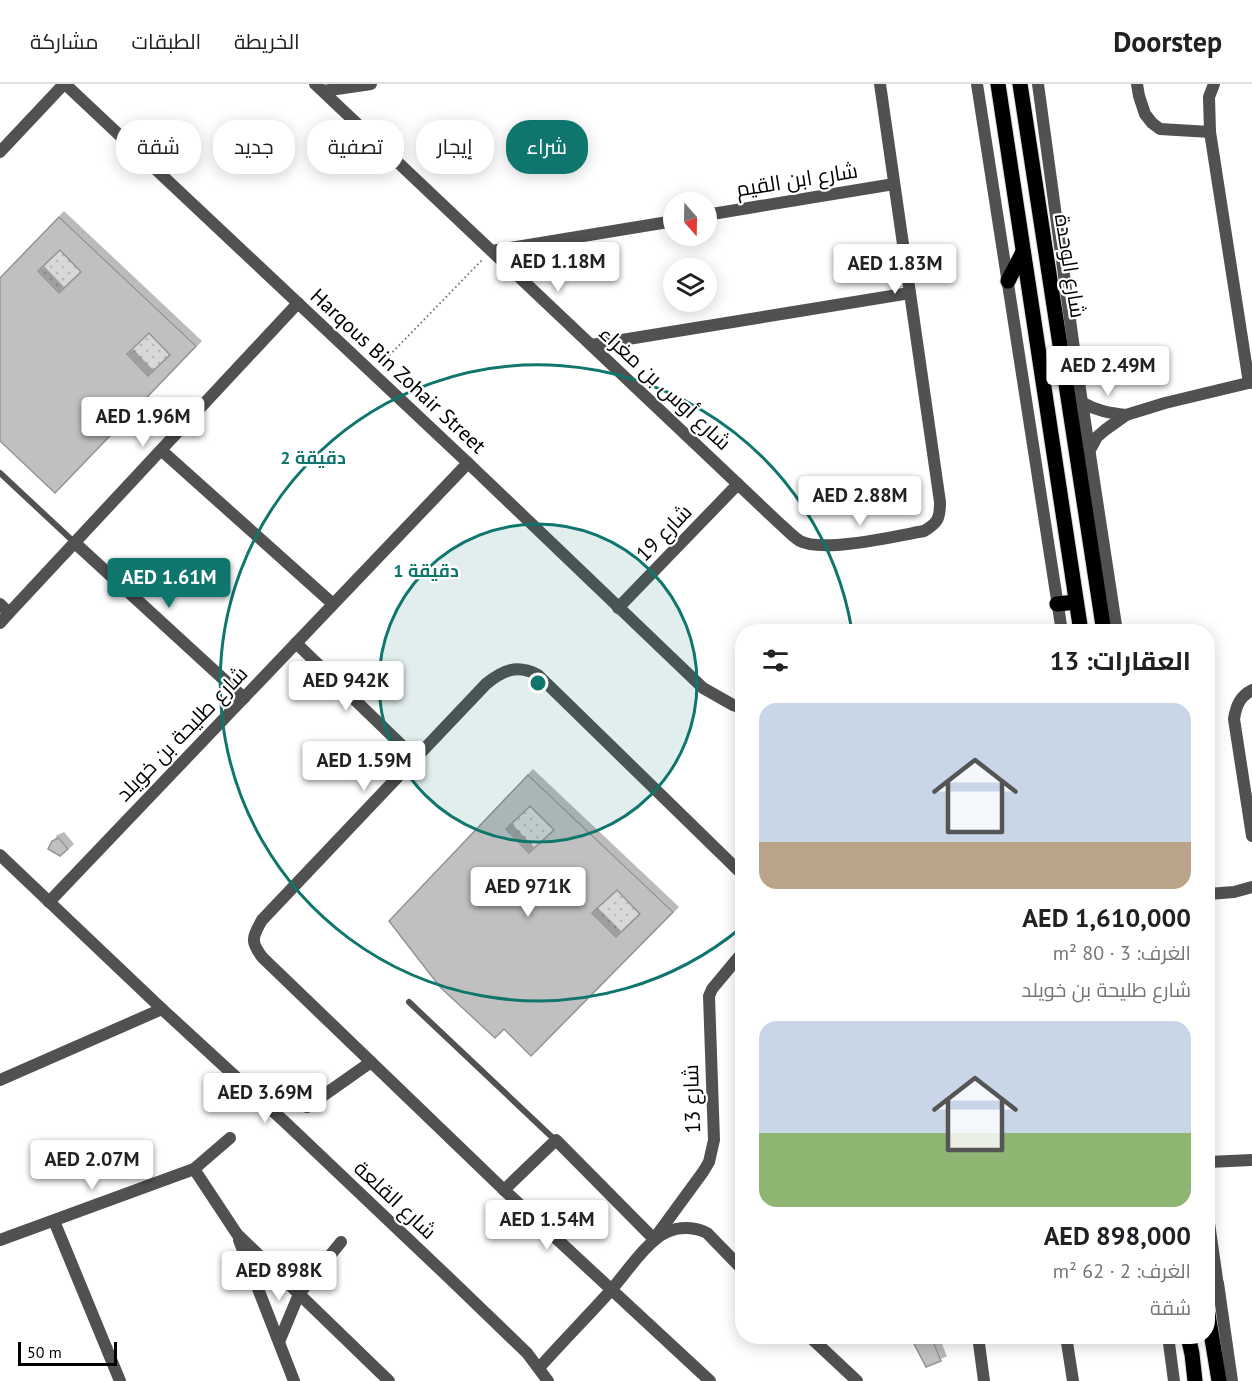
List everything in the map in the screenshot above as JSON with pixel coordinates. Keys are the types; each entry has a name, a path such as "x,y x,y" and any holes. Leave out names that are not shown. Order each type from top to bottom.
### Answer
{"main road":[{"path":"998,84 1080,624"},
{"name":"شارع الوحدة","path":"1020,84 1060,338 1091,501 1103,624"},
{"path":"1008,281 1023,252"},
{"path":"1060,338 1075,356"},
{"path":"1057,604 1076,602"},
{"path":"1190,1344 1195,1381"},
{"path":"1213,1344 1219,1381"}],"street":[{"path":"0,152 65,84"},
{"name":"Harqous Bin Zohair Street","path":"65,84 468,463 703,688 735,706"},
{"path":"319,88 371,84"},
{"path":"591,345 910,293 880,84"},
{"path":"977,84 1061,624"},
{"path":"1038,84 1090,450 1091,501 1115,624"},
{"path":"1137,84 1145,114 1160,129 1210,132"},
{"path":"1090,450 1097,437 1126,415 1250,382 1210,132 1209,97 1214,84"},
{"name":"شارع أوس بن مغراء","path":"319,88 799,541 836,546 924,531 938,520 940,502 910,293"},
{"name":"شارع ابن القيم","path":"717,213 894,184"},
{"path":"492,251 663,223"},
{"path":"0,623 5,608 75,543 298,303"},
{"path":"1083,403 1093,409 1126,415"},
{"path":"161,450 333,604"},
{"name":"شارع طليحة بن خويلد","path":"49,902 468,463"},
{"name":"شارع 19","path":"618,608 738,484"},
{"path":"75,543 244,698"},
{"path":"296,643 416,759"},
{"path":"710,1381 370,1062 256,950 253,937 262,920 486,684 500,674 514,669 528,670 538,675 735,866"},
{"path":"1252,690 1242,697 1233,719 1252,836"},
{"name":"شارع القلعة","path":"0,855 445,1274 527,1353 548,1381"},
{"path":"1215,893 1234,892 1252,887"},
{"name":"شارع 13","path":"539,1368 611,1290 654,1239 709,1162 714,1140 709,996 712,989 735,961"},
{"path":"0,1080 162,1009"},
{"path":"307,1107 370,1062"},
{"path":"0,1240 194,1169 230,1138"},
{"path":"504,1190 556,1140 654,1239 666,1232 694,1228 707,1233 735,1262"},
{"path":"1215,1162 1252,1160"},
{"path":"194,1169 237,1234 294,1381"},
{"path":"54,1221 120,1381"},
{"path":"237,1234 389,1381"},
{"path":"279,1342 299,1294 341,1242"},
{"path":"1215,1263 1232,1381"},
{"path":"1215,1278 1218,1283"},
{"path":"818,1344 857,1381"},
{"path":"979,1344 984,1381"},
{"path":"1067,1344 1073,1381"},
{"path":"1169,1344 1174,1381"},
{"path":"1185,1344 1192,1354"}],"lane":[{"path":"0,473 75,543"},
{"path":"409,1002 556,1140"}],"path":[{"path":"372,373 492,251"}],"shaded area":[{"path":"60,250 81,272 59,293 38,271"},
{"path":"149,333 170,355 148,376 127,355"},
{"path":"530,806 553,830 529,853 506,829"},
{"path":"617,890 640,914 616,937 592,913"}],"building":[{"path":"59,217 196,346 55,493 0,441 0,278","holes":["60,250 81,272 59,293 38,271","149,333 170,355 148,376 127,354"]},
{"path":"528,775 673,912 531,1056 504,1029 495,1038 440,987 389,921","holes":["530,806 554,830 529,853 506,829","617,890 640,914 616,937 592,913"]},
{"path":"59,838 68,849 60,856 48,849 52,841"},
{"path":"914,1344 934,1344 941,1361 926,1367"}]}
